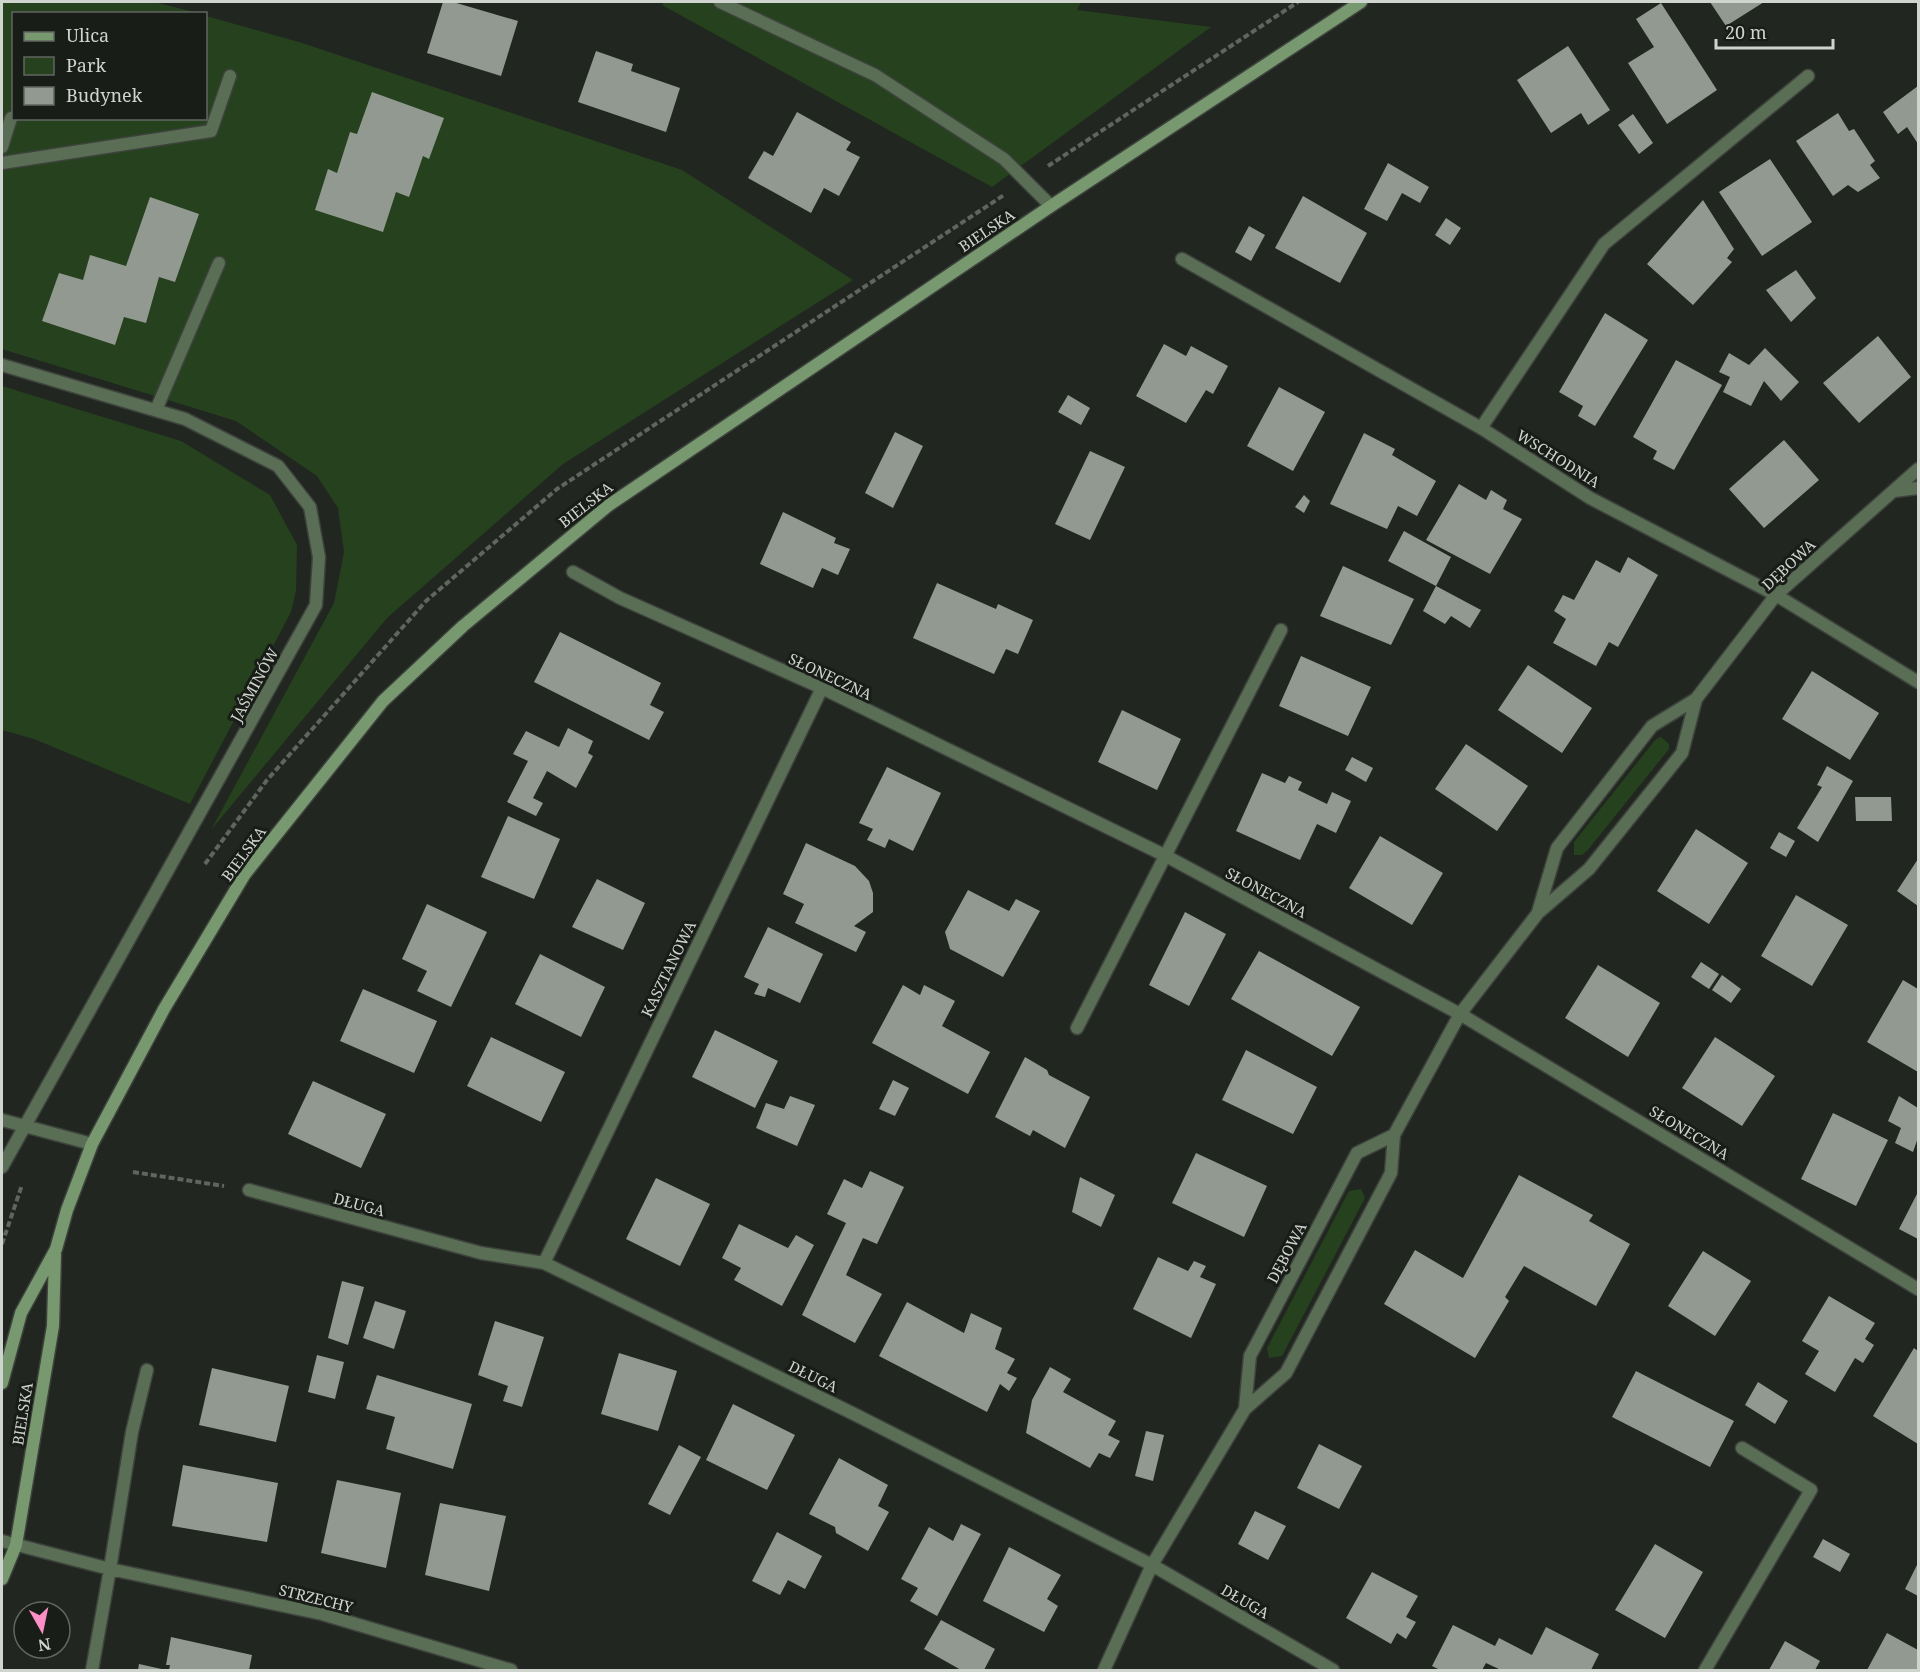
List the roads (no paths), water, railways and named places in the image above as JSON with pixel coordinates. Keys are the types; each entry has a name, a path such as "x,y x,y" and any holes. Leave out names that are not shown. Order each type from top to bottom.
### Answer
{"main road":[{"name":"BIELSKA","path":"2,1383 21,1313 56,1249 67,1210 92,1144 164,1009 245,874 383,701 462,626 609,505 1051,206 1361,2"},
{"name":"BIELSKA","path":"2,1580 16,1545 53,1326 56,1249"}],"street":[{"path":"720,2 874,75 1004,159 1051,206"},
{"path":"2,163 211,131 230,76"},
{"path":"1481,428 1604,244 1808,76"},
{"path":"2,147 11,118"},
{"name":"WSCHODNIA","path":"1182,259 1481,428 1590,498 1776,596 1918,682"},
{"path":"156,411 219,263"},
{"name":"JAŚMINÓW","path":"2,365 185,419 278,466 310,507 319,557 316,605 173,865 2,1167"},
{"name":"DĘBOWA","path":"1538,913 1557,848 1652,726 1696,699 1776,596 1918,469"},
{"path":"1893,492 1918,488"},
{"name":"SŁONECZNA","path":"573,572 620,598 822,688 1166,856 1460,1014 1918,1289"},
{"path":"1077,1028 1281,630"},
{"name":"KASZTANOWA","path":"544,1263 822,688"},
{"name":"DĘBOWA","path":"1104,1671 1152,1565 1245,1409 1286,1373 1391,1173 1394,1135 1460,1014 1538,913 1589,869 1682,753 1696,699"},
{"path":"2,1120 92,1144"},
{"name":"DĘBOWA","path":"1245,1409 1250,1356 1357,1153 1394,1135"},
{"name":"DŁUGA","path":"249,1190 481,1253 544,1263 852,1413 1152,1565 1333,1671"},
{"path":"92,1671 132,1432 147,1370"},
{"path":"1706,1671 1811,1490 1742,1448"},
{"name":"STRZECHY","path":"2,1541 110,1569 322,1614 511,1671"}]}
